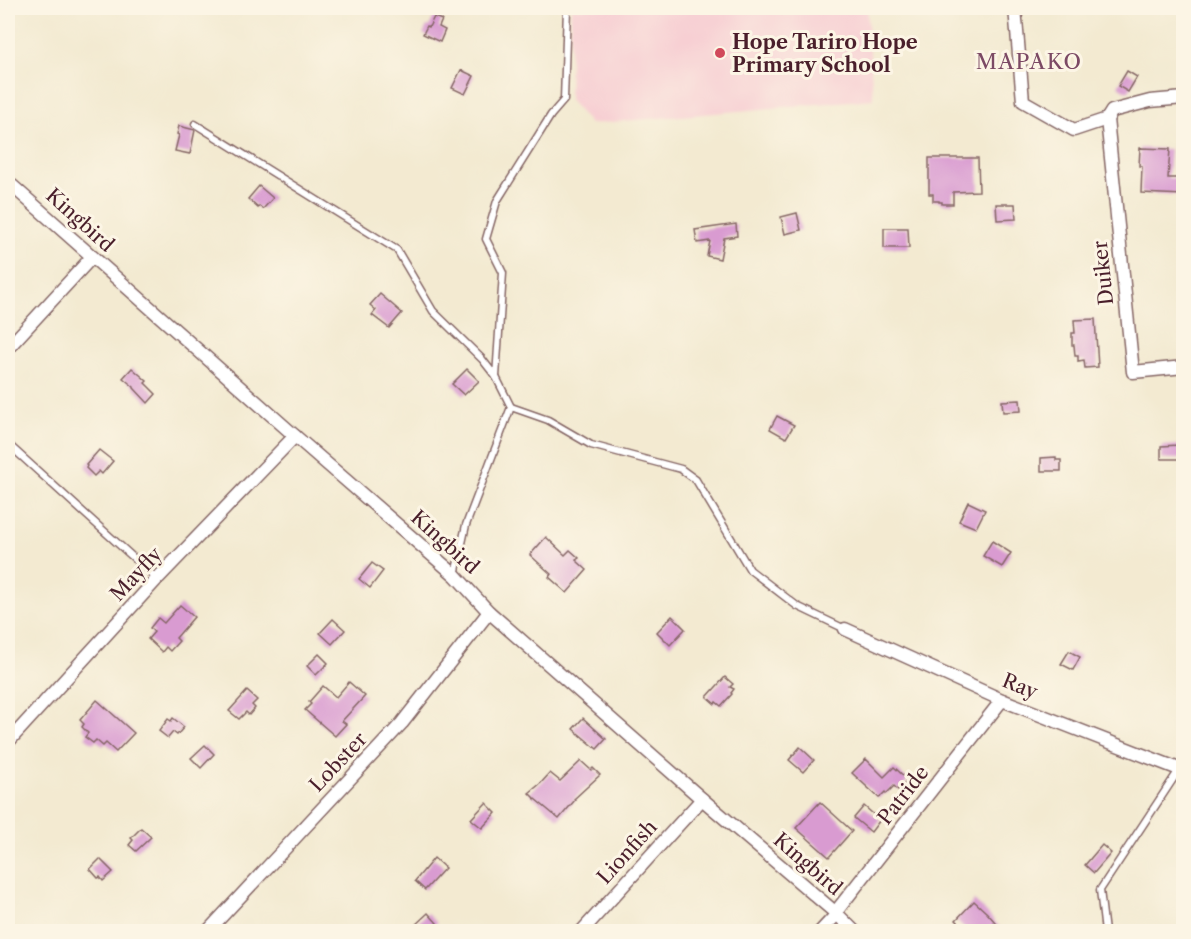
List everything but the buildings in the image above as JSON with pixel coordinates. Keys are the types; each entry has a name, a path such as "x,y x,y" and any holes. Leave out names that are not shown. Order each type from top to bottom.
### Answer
{"street":[{"path":"1015,8 1023,101 1074,130 1107,119 1112,111 1150,101 1184,98"},
{"name":"Duiker","path":"1107,119 1133,372 1184,367"},
{"name":"Kingbird","path":"8,182 455,575 489,612 855,932"},
{"path":"8,348 92,257"},
{"name":"Mayfly","path":"8,742 157,579 295,436"},
{"name":"Lobster","path":"207,932 402,723 489,612"},
{"name":"Ray","path":"845,629 1002,700 1181,770"},
{"name":"Patride","path":"820,932 1002,700"},
{"name":"Lionfish","path":"582,932 702,799"}],"lane":[{"path":"496,377 503,273 486,239 497,201 551,116 564,100 567,8"},
{"path":"195,124 397,250 433,311 482,359 496,377 510,407 466,525 455,575"},
{"path":"510,407 548,420 591,445 681,469 696,480 750,570 797,606 845,629"},
{"path":"8,444 157,579"},
{"path":"1105,932 1100,890 1181,770"}],"shaded area":[{"name":"Hope Tariro Hope Primary School","path":"571,8 867,8 873,99 590,124 569,100"}],"place":[{"name":"Hope Tariro Hope Primary School","path":"720,53"}],"district":[{"name":"MAPAKO","path":"1029,61"}]}
